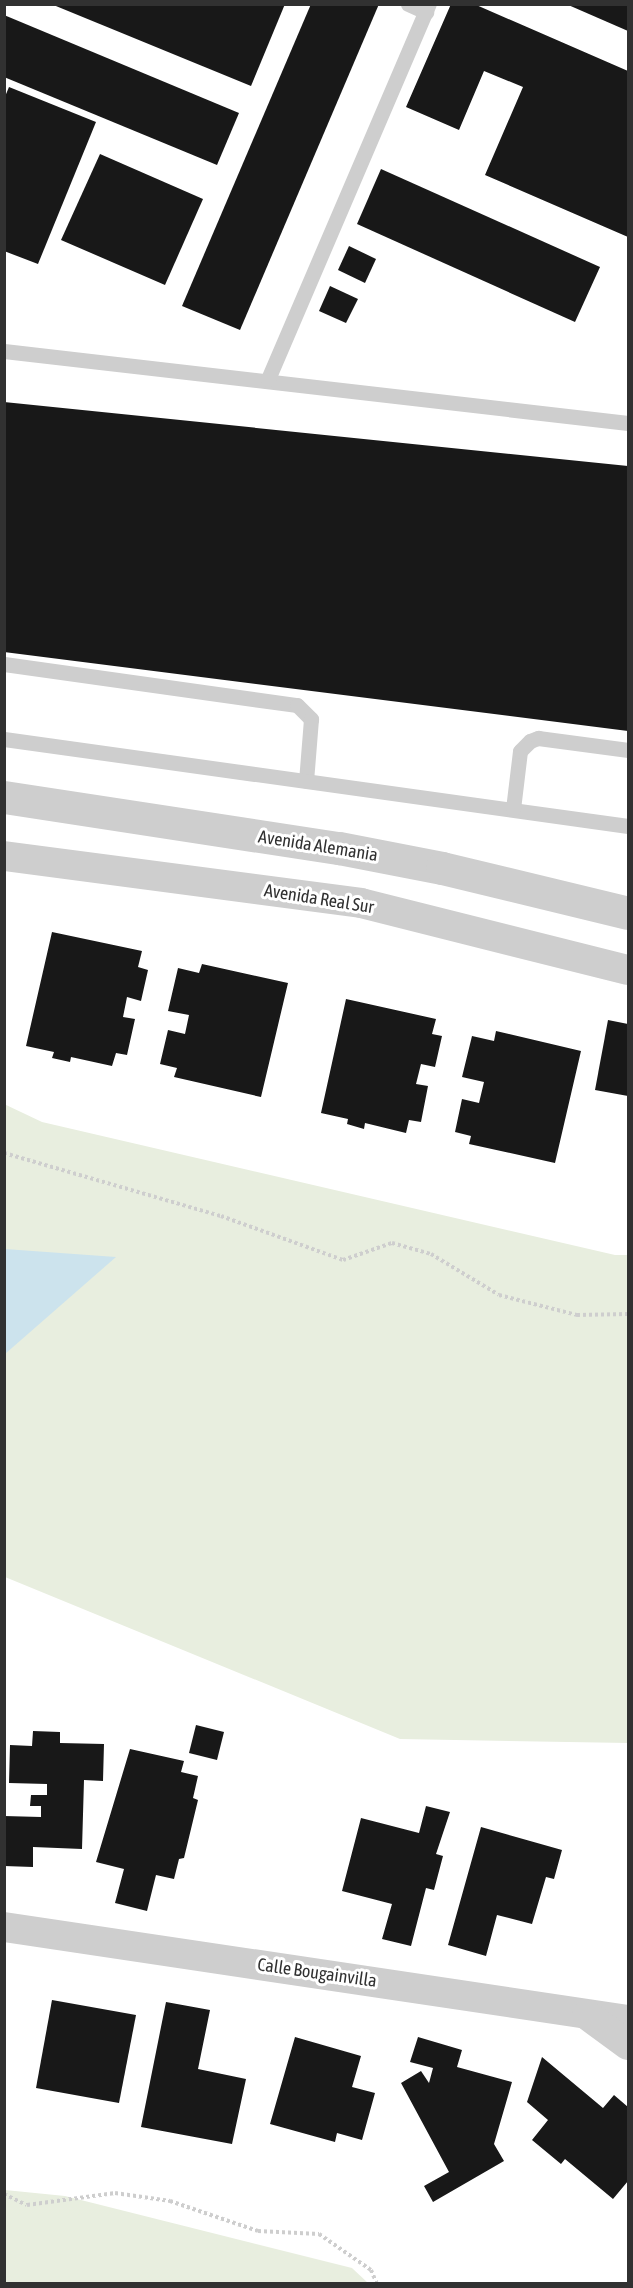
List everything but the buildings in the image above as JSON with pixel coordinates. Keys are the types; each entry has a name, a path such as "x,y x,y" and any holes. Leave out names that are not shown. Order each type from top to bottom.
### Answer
{"street":[{"name":"Avenida Alemania","path":"4,798 339,848 442,868 628,913"},
{"name":"Avenida Real Sur","path":"4,856 362,903 628,970"},
{"name":"Calle Bougainvilla","path":"4,1927 628,2020"},
{"path":"585,2013 628,2045"}],"lane":[{"path":"268,379 428,8 408,4"},
{"path":"4,351 268,379 628,423"},
{"path":"4,664 297,705 311,719 306,781"},
{"path":"513,809 520,751 530,741 538,738 628,750"},
{"path":"4,740 628,826"}],"path":[{"path":"4,1154 221,1216 343,1260 392,1243 431,1254 499,1295 577,1315 628,1314"},
{"path":"4,2194 27,2205 115,2193 170,2201 258,2231 320,2234 371,2270 377,2283"}],"green space":[{"path":"4,1104 42,1122 615,1255 628,1255 628,1743 400,1739 5,1577"},
{"path":"5,2190 65,2196 352,2268 368,2283 5,2283"}],"water":[{"path":"5,1249 116,1257 5,1354"}]}
